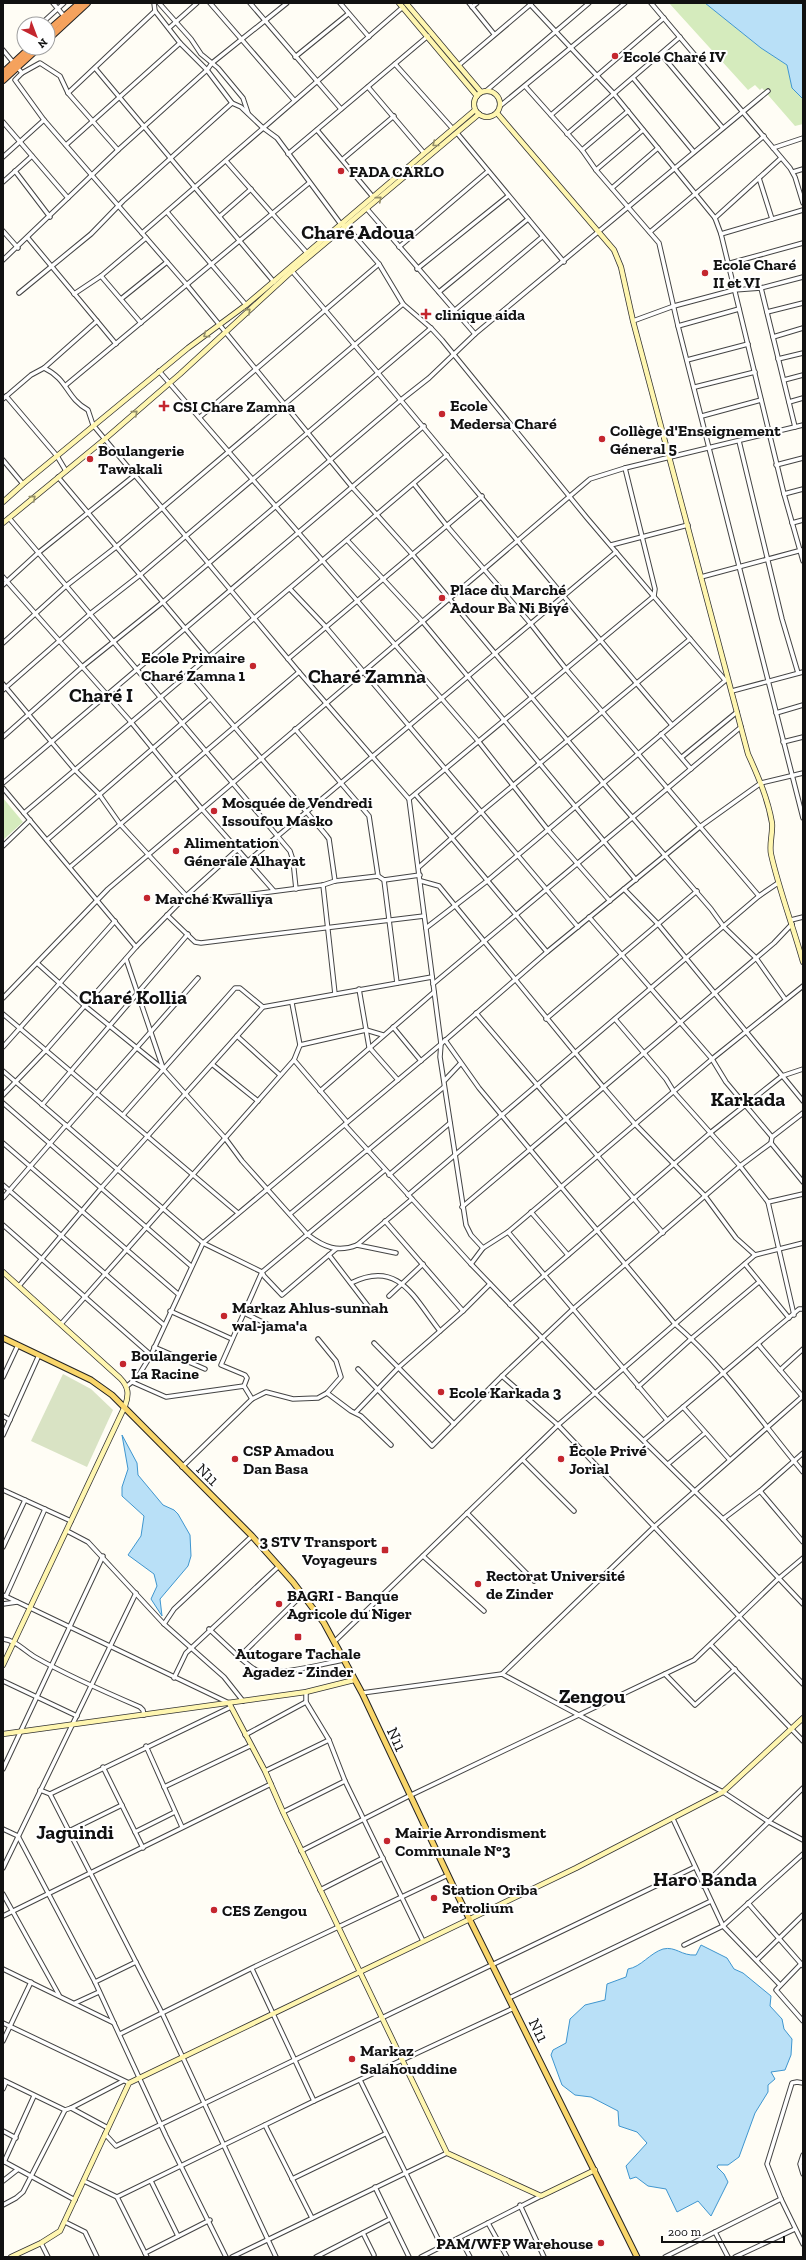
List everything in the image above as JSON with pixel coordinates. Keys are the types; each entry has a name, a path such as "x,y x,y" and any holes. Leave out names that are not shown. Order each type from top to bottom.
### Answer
{"highway":[{"path":"56,24 80,3"},
{"path":"56,32 87,3"},
{"path":"3,80 23,56"},
{"path":"3,73 27,56"}],"main road":[{"name":"N11","path":"3,1338 91,1380 125,1406 182,1467 252,1536 279,1566 317,1613 362,1693 409,1796 469,1920 637,2257"}],"street":[{"path":"53,3 64,16"},
{"path":"50,16 64,3"},
{"path":"154,3 155,11 180,43 207,70 232,103 248,113 262,128 277,138 340,224 346,226 379,264 403,304 431,328 570,498 727,679"},
{"path":"159,3 201,54 218,68 243,98 248,113"},
{"path":"169,28 197,3"},
{"path":"210,3 294,100"},
{"path":"250,3 341,109"},
{"path":"3,260 18,248 118,150 145,128 212,64 288,3"},
{"path":"340,3 369,37"},
{"path":"399,3 404,5 459,65 481,93"},
{"path":"469,3 494,34"},
{"path":"472,7 477,3"},
{"path":"459,65 531,3 555,32 614,94 715,218 721,234 762,400 768,434 792,523 802,550 803,561"},
{"path":"588,3 481,93 474,103 477,112 486,117 497,113 500,106 625,3"},
{"path":"651,3 793,172 803,203"},
{"path":"404,5 428,36 481,93 496,94 499,98 500,106"},
{"path":"142,233 404,5"},
{"path":"68,93 155,11"},
{"path":"295,57 348,14"},
{"path":"551,115 664,18"},
{"path":"288,154 428,36"},
{"path":"566,134 680,37"},
{"path":"66,145 180,43"},
{"path":"3,50 22,73"},
{"path":"661,54 722,127"},
{"path":"118,150 68,93 60,76 45,65 40,63 22,73 15,80 44,120 220,324 352,487 412,554 724,926 756,958 785,999"},
{"path":"395,64 453,129"},
{"path":"95,68 274,282"},
{"path":"633,78 694,152"},
{"path":"525,86 566,134 582,150 596,170 662,248 678,326 695,388 767,682 803,818"},
{"path":"368,87 424,153"},
{"path":"3,736 82,667 163,602 275,506 429,378 475,334 564,262 722,127 768,91"},
{"path":"19,293 90,234 170,158 232,103"},
{"path":"582,150 628,111"},
{"path":"3,502 159,371 274,282 424,153 453,129 477,112"},
{"path":"3,524 105,439 292,272 457,133 477,112"},
{"path":"497,113 618,256 633,322 688,525 727,679 732,691 748,754 761,783 772,824 771,851 778,883 792,921 803,962"},
{"path":"343,160 394,116"},
{"path":"3,157 44,120"},
{"path":"3,122 68,198"},
{"path":"317,130 372,197"},
{"path":"596,170 643,130"},
{"path":"457,133 487,172 564,262"},
{"path":"650,232 764,136"},
{"path":"773,148 803,138"},
{"path":"612,188 658,148"},
{"path":"3,182 32,156"},
{"path":"715,218 781,158"},
{"path":"226,161 306,254"},
{"path":"793,172 803,170"},
{"path":"15,171 50,217"},
{"path":"398,247 487,172"},
{"path":"759,178 772,219"},
{"path":"66,385 309,183"},
{"path":"220,216 251,189"},
{"path":"418,270 508,196"},
{"path":"367,209 398,247 475,334"},
{"path":"721,234 803,210"},
{"path":"167,212 246,305"},
{"path":"439,292 528,219"},
{"path":"3,231 18,248"},
{"path":"455,310 542,237"},
{"path":"28,238 116,344"},
{"path":"74,294 100,276 146,238"},
{"path":"728,264 803,243"},
{"path":"121,299 167,262"},
{"path":"200,417 326,311 379,264"},
{"path":"292,272 424,426 518,542 672,725"},
{"path":"100,276 141,323"},
{"path":"633,322 674,306 734,290 761,288 803,277"},
{"path":"761,288 795,427"},
{"path":"767,312 803,302"},
{"path":"3,643 66,586 116,547 403,304"},
{"path":"678,326 739,309"},
{"path":"66,471 56,456 5,398 31,375 44,368 97,321"},
{"path":"420,875 384,880 378,876 195,903 186,896 120,824 98,794 75,770 4,688 90,614 140,575 252,478 308,433 431,328"},
{"path":"773,337 803,328"},
{"path":"687,360 748,344"},
{"path":"778,359 803,353"},
{"path":"44,368 55,373 66,385 76,403 88,410 93,425 288,659 409,799 421,881 424,916 441,1044 440,1057 445,1080 444,1087 462,1207 469,1230 483,1248"},
{"path":"159,371 200,417 440,700 479,742 548,830 579,862 610,901"},
{"path":"695,388 755,372"},
{"path":"784,380 803,375"},
{"path":"789,402 803,398"},
{"path":"702,416 762,400"},
{"path":"3,998 97,900 148,854 422,621 570,498 590,479 625,468 803,425"},
{"path":"3,783 106,694 185,629 230,589 424,426"},
{"path":"739,441 768,560 798,673"},
{"path":"24,813 447,455"},
{"path":"776,465 803,458"},
{"path":"3,460 23,484"},
{"path":"409,799 416,795 654,596 656,592 625,468"},
{"path":"3,585 38,553 135,475"},
{"path":"58,477 209,657"},
{"path":"414,484 446,526 485,569 566,669 759,896"},
{"path":"784,494 803,489"},
{"path":"288,659 325,626 358,602 384,577 482,496"},
{"path":"9,518 231,783 278,836 292,855 296,889"},
{"path":"792,523 803,520"},
{"path":"611,545 688,525"},
{"path":"347,540 384,577 422,621 467,678 505,721 574,807 605,841 636,880"},
{"path":"701,577 802,550"},
{"path":"248,861 616,552"},
{"path":"3,577 131,722 152,750 201,808 274,891"},
{"path":"290,589 325,626 578,927"},
{"path":"419,867 481,812 690,638"},
{"path":"70,867 176,777 204,751 234,728 299,672"},
{"path":"732,691 803,672"},
{"path":"189,673 260,759 307,811 329,839 335,882"},
{"path":"426,928 487,881 517,854 548,830 727,679"},
{"path":"47,840 98,794 152,750 210,699"},
{"path":"776,712 803,705"},
{"path":"682,757 737,712"},
{"path":"433,984 547,890 632,816 741,727"},
{"path":"295,729 371,820 378,876"},
{"path":"661,734 691,768"},
{"path":"784,742 803,737"},
{"path":"127,1386 132,1382 151,1355 170,1310 203,1243 267,1188 421,1061 547,952 701,826 761,783 803,773"},
{"path":"3,788 136,947"},
{"path":"416,795 547,952"},
{"path":"3,846 30,820"},
{"path":"3,1095 47,1049 136,947 186,896 238,849"},
{"path":"384,880 397,983"},
{"path":"421,881 439,886 546,1019 604,1088 635,1124 705,1196 736,1238 755,1255"},
{"path":"408,1194 759,896 778,883"},
{"path":"323,885 329,928 331,974 335,994"},
{"path":"624,889 658,924 803,1101"},
{"path":"546,1019 696,891"},
{"path":"167,915 195,942 201,943 424,916"},
{"path":"589,917 712,1058 726,1082 772,1137"},
{"path":"462,1207 774,943 792,921 803,917"},
{"path":"3,1047 115,921"},
{"path":"42,1105 188,934"},
{"path":"126,959 139,993 163,1070"},
{"path":"37,963 85,1006 163,1070 226,1138 242,1161 308,1235 320,1244 336,1249 349,1248 357,1245 412,1199"},
{"path":"19,1286 62,1236 81,1210 238,1036 262,1007 292,1003 359,989 432,977"},
{"path":"3,1198 31,1167 49,1144 98,1092 198,978"},
{"path":"471,1264 483,1248 508,1232 674,1092 712,1058 803,986"},
{"path":"123,1115 235,988 240,988 262,1007"},
{"path":"359,989 369,1047 398,1080"},
{"path":"320,1091 434,992"},
{"path":"61,1324 294,1060 300,1045 292,1003"},
{"path":"476,1013 663,1233"},
{"path":"3,1014 98,1092 238,1213"},
{"path":"615,1019 666,1079 674,1092 740,1166 768,1202 794,1315"},
{"path":"392,1027 421,1061"},
{"path":"300,1045 366,1030 383,1035"},
{"path":"238,1036 280,1075"},
{"path":"445,1040 460,1064 501,1115 599,1230 675,1324 692,1338 723,1372 766,1428 803,1472"},
{"path":"294,1060 367,1151 471,1264 543,1337 595,1393 723,1519 803,1604"},
{"path":"445,1080 460,1064"},
{"path":"212,1065 258,1101"},
{"path":"510,1305 710,1133 782,1076 803,1069"},
{"path":"3,1071 203,1243 262,1272 282,1295 336,1249"},
{"path":"290,1214 444,1087"},
{"path":"3,1103 49,1144 102,1187 191,1266"},
{"path":"358,1369 432,1446 502,1376 573,1309 740,1166 771,1143 772,1137 803,1113"},
{"path":"389,1175 450,1123"},
{"path":"3,1143 178,1294"},
{"path":"771,1143 803,1182"},
{"path":"244,1386 247,1378 245,1375 221,1364 262,1272 385,1170"},
{"path":"3,1185 164,1325"},
{"path":"768,1202 803,1194"},
{"path":"532,1212 568,1255"},
{"path":"385,1221 463,1311"},
{"path":"3,1225 151,1355"},
{"path":"508,1232 622,1369 667,1420"},
{"path":"334,1642 558,1425 755,1255 803,1244"},
{"path":"357,1245 396,1253"},
{"path":"329,1255 368,1306"},
{"path":"389,1296 423,1264"},
{"path":"745,1264 790,1318"},
{"path":"3,1272 127,1386 128,1394 125,1406 3,1665"},
{"path":"351,1283 377,1274 395,1278 402,1284 440,1331"},
{"path":"638,1387 692,1338 759,1282"},
{"path":"356,1412 399,1367 463,1311 490,1284"},
{"path":"644,1440 723,1372 794,1315 799,1309 803,1309"},
{"path":"170,1310 232,1339"},
{"path":"244,1313 277,1330"},
{"path":"182,1467 252,1399 266,1392 299,1399 318,1398 327,1393 339,1381 341,1373 336,1362 318,1340"},
{"path":"374,1343 454,1424"},
{"path":"502,1674 654,1526 803,1397 758,1344"},
{"path":"3,1377 18,1345"},
{"path":"154,1347 205,1369"},
{"path":"780,1370 803,1349"},
{"path":"3,1435 39,1355"},
{"path":"502,1376 558,1425 803,1684"},
{"path":"132,1382 166,1397 244,1386"},
{"path":"244,1386 252,1399"},
{"path":"327,1393 356,1412 391,1445"},
{"path":"683,1407 729,1460"},
{"path":"3,1416 10,1420"},
{"path":"668,1464 705,1433"},
{"path":"723,1519 760,1491 803,1453"},
{"path":"523,1460 574,1511"},
{"path":"3,1491 71,1521"},
{"path":"760,1491 803,1542"},
{"path":"3,1547 25,1500"},
{"path":"45,1509 4,1595 69,1628 111,1646 230,1705 244,1735 265,1771 301,1851 447,2153 541,2196"},
{"path":"467,1513 534,1581"},
{"path":"67,1531 87,1540 164,1624 191,1650 208,1662 243,1700"},
{"path":"164,1624 174,1609 252,1536"},
{"path":"3,1769 103,1556"},
{"path":"423,1556 484,1611"},
{"path":"301,1851 365,1820 409,1796 694,1660 778,1579 803,1558"},
{"path":"174,1678 186,1654 279,1566"},
{"path":"3,1868 136,1593"},
{"path":"239,1657 302,1595"},
{"path":"3,1604 17,1602"},
{"path":"210,1630 239,1657 257,1670 287,1671 343,1660"},
{"path":"3,1639 14,1643 52,1666 140,1707 144,1710 144,1715"},
{"path":"711,1645 803,1741"},
{"path":"665,1674 696,1706 735,1669"},
{"path":"362,1693 502,1674 723,1792 769,1822 803,1840"},
{"path":"50,1794 243,1700 306,1692 354,1680"},
{"path":"3,1681 77,1716"},
{"path":"306,1692 306,1702 329,1740 345,1781 423,1942"},
{"path":"244,1735 306,1702"},
{"path":"3,1734 230,1705"},
{"path":"3,2023 129,2083 182,2059 469,1920 673,1819 723,1792 803,1718"},
{"path":"265,1771 329,1740"},
{"path":"146,1746 182,1827"},
{"path":"164,1786 250,1746"},
{"path":"103,1767 143,1848"},
{"path":"283,1812 345,1781"},
{"path":"3,1916 271,1784"},
{"path":"703,1886 803,1788"},
{"path":"40,1790 50,1794 162,2013 182,2059 268,2239 274,2256"},
{"path":"69,1831 122,1805"},
{"path":"135,1832 175,1812"},
{"path":"673,1819 723,1926 780,1985"},
{"path":"3,1828 18,1836 47,1894 95,1982 120,2034 139,2079 210,2220 226,2257"},
{"path":"684,1945 723,1926 803,1854"},
{"path":"320,1890 383,1858"},
{"path":"105,2134 116,2146 205,2105 492,1964 695,1867"},
{"path":"120,2034 448,1875"},
{"path":"3,1894 59,1996"},
{"path":"508,1998 711,1901"},
{"path":"748,1903 802,1965 776,1989 777,1993 803,2021"},
{"path":"757,1960 803,1915"},
{"path":"95,1982 136,1962"},
{"path":"3,1969 114,2023"},
{"path":"252,1969 314,2101"},
{"path":"3,2041 31,1982"},
{"path":"75,2003 99,1992"},
{"path":"118,2197 182,2167 314,2101 514,2008"},
{"path":"360,2080 404,2173 442,2247"},
{"path":"3,2089 5,2081 65,2110 123,2081"},
{"path":"803,2083 796,2082 792,2084 767,2164 781,2199 803,2244"},
{"path":"12,2257 58,2234 65,2222 129,2083"},
{"path":"34,2096 16,2138 4,2161 17,2170 75,2200"},
{"path":"71,2108 108,2128"},
{"path":"3,2205 21,2195 65,2110"},
{"path":"265,2125 312,2218"},
{"path":"3,2131 16,2138"},
{"path":"292,2179 385,2134"},
{"path":"232,2257 447,2153"},
{"path":"803,2154 800,2164 803,2174"},
{"path":"3,2181 17,2170"},
{"path":"421,2257 460,2238 520,2205 594,2170"},
{"path":"84,2181 118,2197 147,2257"},
{"path":"151,2181 178,2236"},
{"path":"375,2187 409,2257"},
{"path":"665,2257 781,2199"},
{"path":"520,2205 544,2257"},
{"path":"316,2257 390,2219"},
{"path":"145,2252 210,2220"},
{"path":"65,2222 85,2232 97,2257"},
{"path":"488,2223 506,2257"},
{"path":"735,2257 796,2230"},
{"path":"715,2232 728,2257"},
{"path":"363,2233 374,2255"},
{"path":"460,2238 470,2257"},
{"path":"41,2243 48,2257"}],"green space":[{"path":"669,3 705,3 761,48 787,65 792,88 803,99 803,124 795,126 762,88 760,90 755,85 748,90"},
{"path":"3,798 23,822 3,840"},
{"path":"63,1374 91,1389 113,1410 87,1467 31,1441"}],"water":[{"path":"705,3 803,3 803,99 792,88 787,65 761,48"},
{"path":"122,1435 137,1463 138,1475 163,1505 174,1510 178,1514 190,1535 191,1556 188,1566 160,1599 162,1616 151,1599 157,1586 154,1574 128,1555 141,1536 144,1516 122,1496 122,1487 128,1469"},
{"path":"701,1945 727,1958 734,1969 743,1973 771,1996 770,2006 782,2019 784,2029 792,2039 791,2055 785,2070 771,2072 775,2079 768,2085 768,2092 755,2113 739,2157 728,2165 718,2165 717,2167 724,2174 728,2182 711,2216 698,2201 677,2212 666,2189 648,2186 636,2177 630,2179 626,2166 647,2143 637,2132 619,2126 618,2111 591,2097 575,2095 562,2085 551,2055 553,2050 566,2043 570,2019 585,2005 605,2000 607,1984 626,1977 628,1969 637,1966 658,1951 668,1948 686,1954 696,1955"}],"place":[{"name":"Ecole Charé IV","path":"615,56"},
{"name":"FADA CARLO","path":"341,171"},
{"name":"Ecole Charé II et VI","path":"705,273"},
{"name":"clinique aida","path":"426,314"},
{"name":"CSI Chare Zamna","path":"164,406"},
{"name":"Ecole Medersa Charé","path":"442,414"},
{"name":"Collège d'Enseignement Géneral 5","path":"602,439"},
{"name":"Boulangerie Tawakali","path":"90,459"},
{"name":"Place du Marché Adour Ba Ni Biyé","path":"442,598"},
{"name":"Ecole Primaire Charé Zamna 1","path":"253,666"},
{"name":"Mosquée de Vendredi Issoufou Masko","path":"214,811"},
{"name":"Alimentation Génerale Alhayat","path":"176,851"},
{"name":"Marché Kwalliya","path":"147,898"},
{"name":"Markaz Ahlus-sunnah wal-jama'a","path":"224,1316"},
{"name":"Boulangerie La Racine","path":"123,1364"},
{"name":"Ecole Karkada 3","path":"441,1392"},
{"name":"CSP Amadou Dan Basa","path":"235,1459"},
{"name":"École Privé Jorial","path":"561,1459"},
{"name":"3 STV Transport Voyageurs","path":"385,1550"},
{"name":"Rectorat Université de Zinder","path":"478,1584"},
{"name":"BAGRI - Banque Agricole du Niger","path":"279,1604"},
{"name":"Autogare Tachale Agadez - Zinder","path":"298,1637"},
{"name":"Mairie Arrondisment Communale N°3","path":"387,1841"},
{"name":"Station Oriba Petrolium","path":"434,1898"},
{"name":"CES Zengou","path":"214,1910"},
{"name":"Markaz Salahouddine","path":"352,2059"},
{"name":"PAM/WFP Warehouse","path":"601,2243"}],"district":[{"name":"Charé Adoua","path":"358,232"},
{"name":"Charé Zamna","path":"367,676"},
{"name":"Charé I","path":"101,695"},
{"name":"Charé Kollia","path":"133,997"},
{"name":"Karkada","path":"748,1099"},
{"name":"Zengou","path":"592,1696"},
{"name":"Jaguindi","path":"75,1832"},
{"name":"Haro Banda","path":"705,1879"}]}
